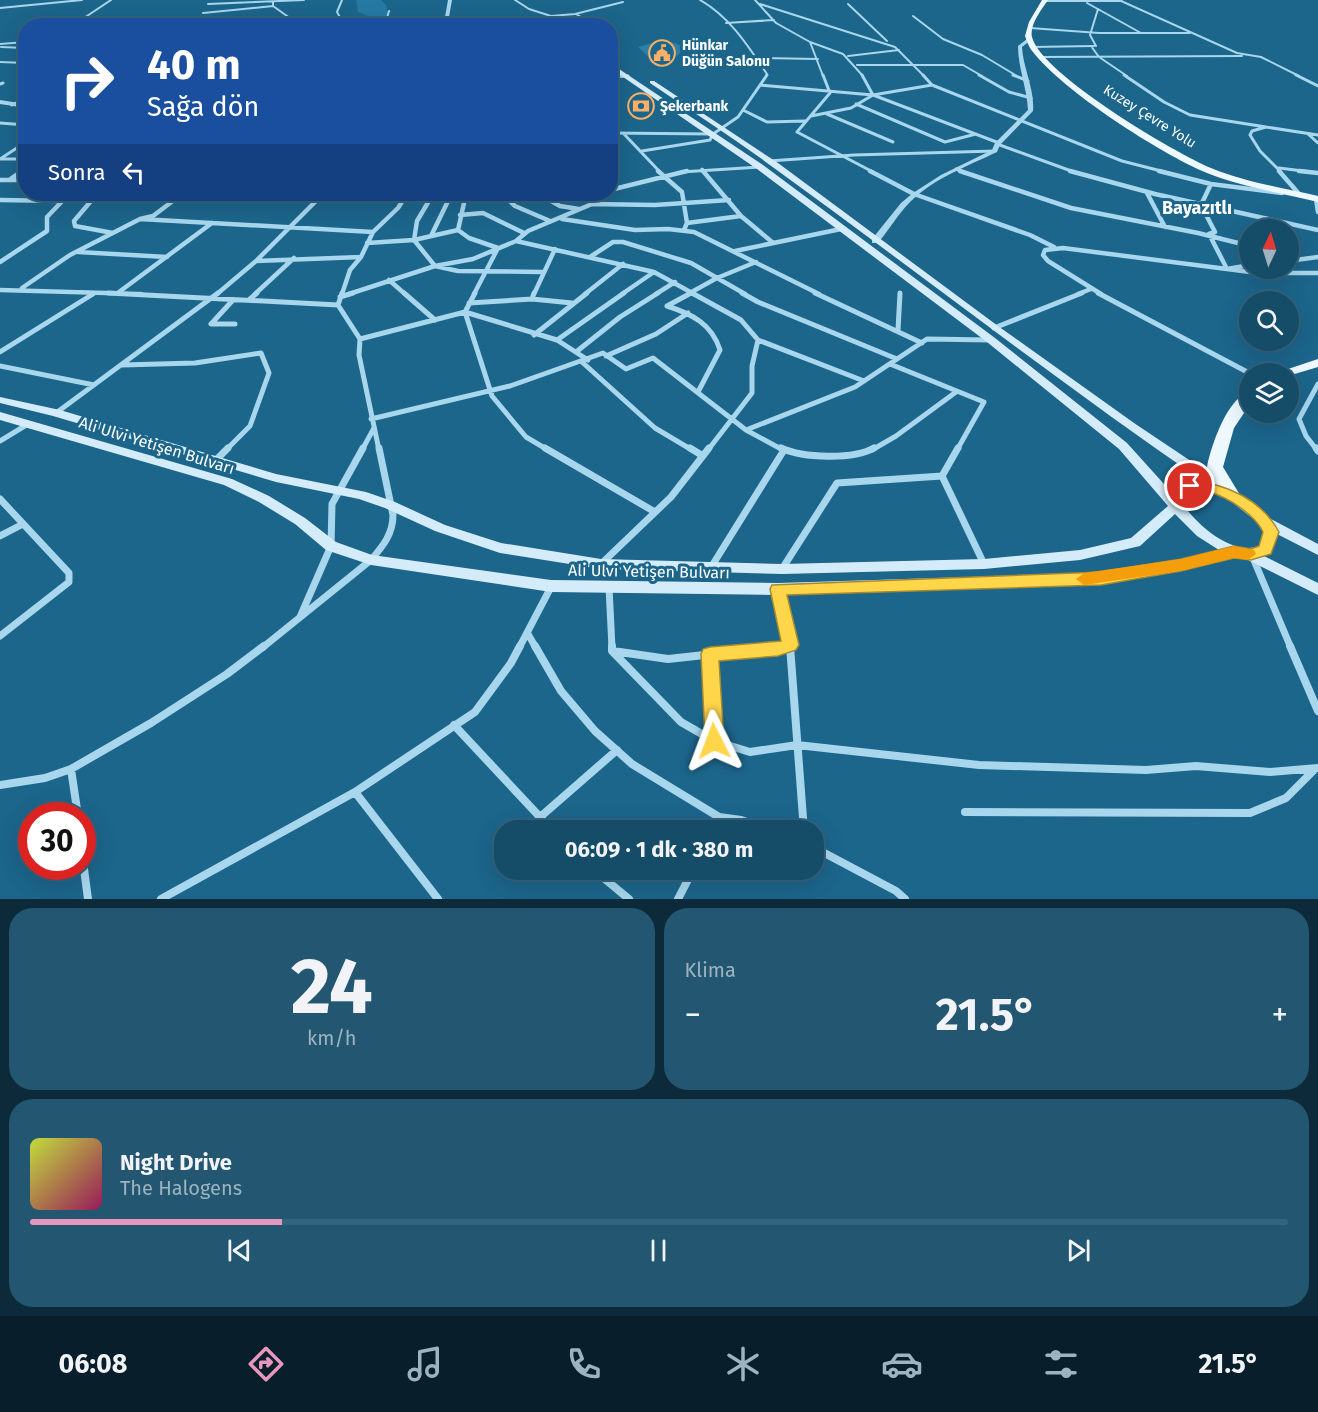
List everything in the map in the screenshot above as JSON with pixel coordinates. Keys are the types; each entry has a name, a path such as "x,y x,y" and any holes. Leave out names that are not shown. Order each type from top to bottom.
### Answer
{"main road":[{"path":"1030,43 1030,28 1045,1"},
{"name":"Kuzey Çevre Yolu","path":"1030,43 1038,57 1120,119 1187,159 1239,181 1317,199"},
{"path":"618,63 638,73 725,130 841,230 1232,495 1266,522 1318,550"},
{"path":"618,70 713,134 765,164 875,241 992,334 1123,446 1190,524 1209,539 1234,552"},
{"path":"1299,368 1318,363"},
{"path":"0,400 56,413 276,478 338,490 390,504 417,519 500,548 601,564 710,569 782,569 984,564 1080,555 1136,542 1176,506 1180,491 1190,486 1209,487 1232,495"},
{"path":"1232,495 1215,467 1218,447 1234,411 1239,406"},
{"name":"Ali Ulvi Yetişen Bulvarı","path":"0,416 228,482 273,504 300,521 331,546 371,560 551,586 778,589 1101,578 1181,565 1234,552 1251,555 1318,589"},
{"path":"1251,555 1265,550 1270,541 1271,532 1266,522"}],"street":[{"path":"0,8 82,0"},
{"path":"84,18 111,0"},
{"path":"205,18 203,13 208,4 214,0"},
{"path":"203,13 304,0"},
{"path":"340,18 337,12 342,0"},
{"path":"446,18 450,0"},
{"path":"515,0 529,9 550,16 575,14 623,2"},
{"path":"700,0 712,7"},
{"path":"618,133 713,134 725,130 743,110 767,74 740,35 726,23 709,0"},
{"path":"755,0 774,20 810,42 848,56 857,65 873,94 977,134 997,146 1061,168 1147,193 1318,230"},
{"path":"1045,1 1086,3 1120,1 1246,56"},
{"path":"1086,3 1143,34"},
{"path":"208,4 273,4 288,18"},
{"path":"760,4 895,47"},
{"path":"848,4 899,50 932,85 1122,161 1210,184 1300,195"},
{"path":"875,241 885,231 894,215 914,194 997,146 1031,110 1031,98 1020,55 1020,46 1030,43 1096,46 1090,33 1098,9"},
{"path":"387,18 389,11"},
{"path":"575,14 581,18"},
{"path":"913,16 943,39 982,55 1005,71 1028,81"},
{"path":"726,23 774,20"},
{"path":"1030,28 1090,33 1193,33"},
{"path":"810,42 830,93"},
{"path":"0,46 18,43"},
{"path":"0,46 18,47"},
{"path":"1091,46 1099,57 1164,102 1190,115 1318,135"},
{"path":"848,56 899,50"},
{"path":"1038,57 1261,57 1318,86"},
{"path":"758,58 818,59"},
{"path":"0,62 18,63"},
{"path":"857,65 963,65 1009,92 1031,98"},
{"path":"618,77 629,76"},
{"path":"760,85 830,93 873,94 932,85"},
{"path":"830,93 797,132 914,194 1030,235 1054,248"},
{"path":"811,116 851,108 873,94"},
{"path":"0,102 18,105"},
{"path":"12,105 18,102"},
{"path":"856,104 945,142 977,134"},
{"path":"743,110 767,122 805,121"},
{"path":"827,114 893,142"},
{"path":"0,123 18,124"},
{"path":"1266,127 1252,131 1250,135 1258,150 1291,180 1300,195"},
{"path":"623,133 642,151 661,177 682,192 687,223 684,230"},
{"path":"1308,133 1318,143"},
{"path":"642,151 710,140 713,134"},
{"path":"618,205 620,189 661,177 702,169 842,156 997,146"},
{"path":"18,148 0,159 18,159"},
{"path":"0,152 10,153"},
{"path":"1278,168 1318,173"},
{"path":"702,169 741,216 772,242"},
{"path":"956,169 1021,195 1107,217 1209,234 1239,243"},
{"path":"9,180 18,174"},
{"path":"0,180 18,180"},
{"path":"1201,205 1210,184"},
{"path":"1147,193 1165,227"},
{"path":"1317,199 1318,212"},
{"path":"0,200 18,200"},
{"path":"562,219 592,204 729,200"},
{"path":"0,262 47,231 47,216 61,201"},
{"path":"91,201 74,221 75,226 114,233"},
{"path":"22,288 70,255 140,219 153,216 173,201"},
{"path":"56,413 211,298 256,261 287,227 315,201"},
{"path":"0,785 45,778 71,769 151,723 227,674 299,620 371,560 385,543 393,526 359,355 360,339 338,305 350,270 360,257 372,232 402,201"},
{"path":"429,201 417,221 414,240 435,266 486,271 542,272"},
{"path":"431,236 448,201"},
{"path":"458,230 464,201"},
{"path":"510,201 515,206 550,221"},
{"path":"551,201 560,206 579,210"},
{"path":"1201,205 1215,232 1209,234"},
{"path":"460,215 483,213 524,233"},
{"path":"687,223 741,216"},
{"path":"140,219 372,232"},
{"path":"340,297 435,266 473,259 516,241 524,233 550,221 562,219 634,230 694,232 756,262 784,279 922,343"},
{"path":"119,292 212,222"},
{"path":"367,243 414,240 458,230 469,238 498,248"},
{"path":"734,251 841,230"},
{"path":"1209,234 1227,269"},
{"path":"516,241 654,272 741,320 758,340 864,381"},
{"path":"590,257 613,242 623,242 690,263 769,307 897,359"},
{"path":"498,248 465,312 492,396 526,437 656,512"},
{"path":"1239,368 1090,289 1048,261 1043,255 1045,250 1054,248 1227,269 1318,273"},
{"path":"532,299 542,272 555,249"},
{"path":"78,252 167,257"},
{"path":"256,261 360,257"},
{"path":"1299,260 1318,257"},
{"path":"250,299 295,258"},
{"path":"698,392 720,350 717,336 696,317 667,306 717,278 756,262"},
{"path":"534,335 623,264"},
{"path":"1227,269 1239,267"},
{"path":"557,340 654,272"},
{"path":"389,280 435,320"},
{"path":"576,352 620,317 675,282"},
{"path":"0,290 22,288 93,294 119,292 338,305"},
{"path":"747,430 855,387 927,339 992,334 1090,289"},
{"path":"898,330 900,292"},
{"path":"0,352 93,294"},
{"path":"469,303 532,299 573,303"},
{"path":"233,300 210,324 235,324"},
{"path":"360,339 465,312 534,335 557,340 576,352 655,428 703,456"},
{"path":"606,356 656,334 688,313"},
{"path":"601,564 671,497 734,419 752,393 752,366 758,340"},
{"path":"121,365 195,363 261,353 269,373 250,426 215,461"},
{"path":"371,419 491,390 585,361 603,353 626,369 653,358 747,430 784,450 846,458 864,454 896,436 956,392"},
{"path":"890,364 984,402 942,476"},
{"path":"0,366 94,385"},
{"path":"1318,384 1299,419 1305,436 1318,451"},
{"path":"0,441 28,424"},
{"path":"299,620 331,546 332,504 374,428"},
{"path":"710,569 784,450"},
{"path":"942,476 984,564"},
{"path":"782,569 837,483 942,476"},
{"path":"0,499 69,573 69,582 0,636"},
{"path":"0,536 23,524"},
{"path":"1251,555 1318,711"},
{"path":"161,899 355,792 475,712 512,663 551,586"},
{"path":"609,587 612,651 681,722 714,741 750,752 797,745 979,765 1146,770 1196,766 1270,772 1316,769"},
{"path":"778,589 790,645 803,820"},
{"path":"528,634 561,691 595,731 632,764 719,817 741,820"},
{"path":"612,651 668,659 778,649 790,645"},
{"path":"710,654 714,741"},
{"path":"454,725 540,818 617,750"},
{"path":"71,769 76,802"},
{"path":"964,812 1250,813 1278,804 1299,790 1316,769"},
{"path":"355,792 438,899"},
{"path":"824,853 896,891 906,899"},
{"path":"85,880 88,899"},
{"path":"606,880 629,899"},
{"path":"678,899 688,880"}],"shaded area":[{"path":"356,0 381,0 386,5 389,16 370,17 358,12"}],"building":[{"name":"Hünkar Düğün Salonu","path":"659,41 675,43 686,48 668,63 651,63 647,55 638,47"}],"slow traffic":[{"path":"1084,579 1181,565 1234,552 1248,554"}],"place":[{"name":"Hünkar Düğün Salonu","path":"662,53"},
{"name":"Şekerbank","path":"641,106"}],"district":[{"name":"Bayazıtlı","path":"1197,208"}],"route":[{"path":"714,741 710,654 778,649 790,645 778,589 1101,578 1181,565 1234,552 1251,555 1265,550 1270,541 1271,532 1266,522 1232,495 1209,487 1190,486"}]}
